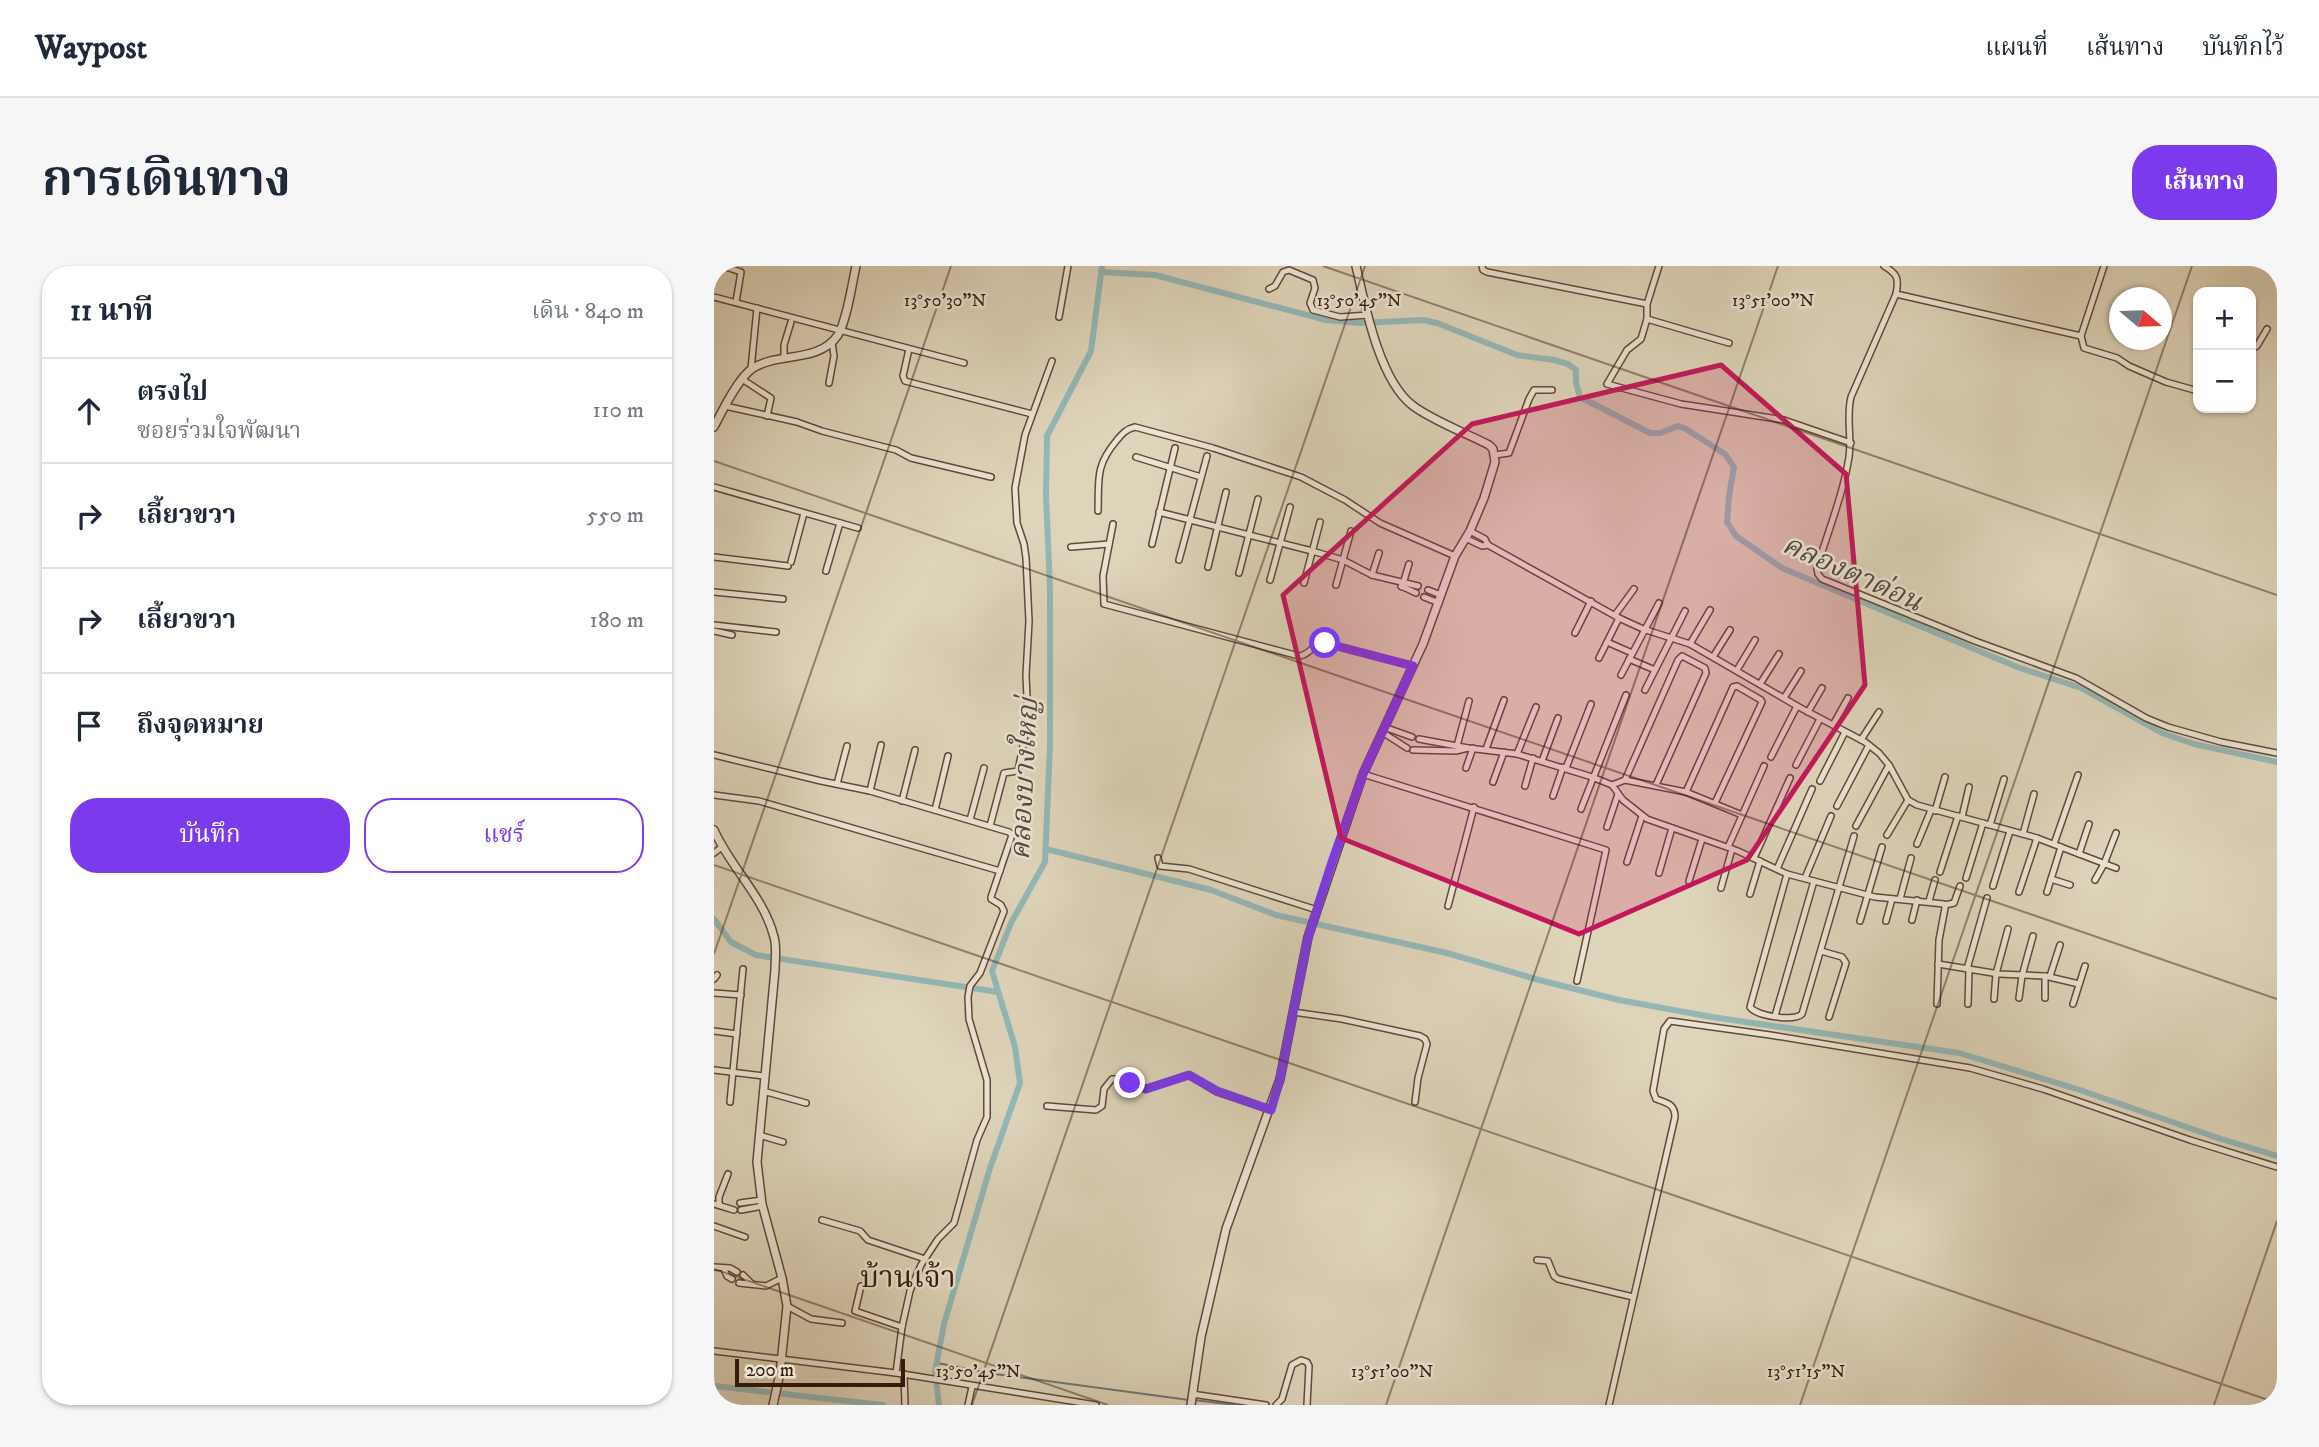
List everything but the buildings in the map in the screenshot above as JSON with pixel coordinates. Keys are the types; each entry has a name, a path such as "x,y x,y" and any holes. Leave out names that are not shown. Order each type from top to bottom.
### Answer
{"street":[{"path":"726,266 741,272 736,302"},
{"path":"714,427 742,379 751,369 816,352 832,342 840,331 856,266"},
{"path":"1059,317 1068,266"},
{"path":"1266,1405 1192,1400 1200,1337 1227,1225 1271,1110 1280,1079 1308,937 1363,774 1413,666 1455,556 1484,498 1495,462 1495,455 1489,445 1426,414 1405,398 1389,372 1372,331 1356,266"},
{"path":"1482,266 1487,272 1647,304"},
{"path":"1659,266 1647,304 1647,319 1641,339 1622,357 1607,382 1608,386 1681,404 1784,421 1851,443"},
{"path":"1884,266 1897,276 1899,281 1896,294 1851,397 1851,443 1844,487 1817,568 1822,579 1975,641 2076,678 2146,718 2168,727 2221,742 2277,753"},
{"path":"2104,266 2081,336 2082,344 2087,349 2116,358 2166,382 2193,390"},
{"path":"1269,289 1275,286 1283,272 1289,270 1313,280 1315,288 1310,306 1313,310 1340,317 1368,317"},
{"path":"1896,294 2081,336"},
{"path":"714,297 964,363"},
{"path":"751,369 757,308"},
{"path":"1647,319 1729,343"},
{"path":"784,359 783,345 791,322"},
{"path":"2256,346 2267,329"},
{"path":"830,383 834,356 832,342"},
{"path":"909,349 903,376 907,382 1032,414"},
{"path":"990,826 1004,773 1017,773 1020,768 1028,720 1026,675 1029,621 1026,558 1017,523 1015,488 1025,435 1052,361"},
{"path":"742,379 771,398 767,416"},
{"path":"1495,455 1509,453 1532,393 1538,389 1552,390"},
{"path":"725,406 797,422 896,450 911,458 990,477"},
{"path":"1098,511 1102,459 1122,434 1135,427 1213,448 1301,477 1345,500 1380,523 1455,556"},
{"path":"1152,544 1175,448"},
{"path":"1179,560 1207,456"},
{"path":"1136,457 1201,477"},
{"path":"714,487 858,528"},
{"path":"1208,567 1226,492"},
{"path":"1239,573 1258,499"},
{"path":"1270,580 1290,507"},
{"path":"1159,512 1312,551 1417,590"},
{"path":"714,557 789,564 804,513"},
{"path":"1304,583 1320,522"},
{"path":"826,571 840,523"},
{"path":"1113,524 1103,576 1104,604 1298,656 1304,656 1317,645 1325,643 1413,666"},
{"path":"1336,585 1351,531"},
{"path":"1467,534 1485,539 1488,545 1617,617 1643,629 1690,644 1861,740 1879,753 1889,765 1908,800 1917,806 2037,838 2116,868"},
{"path":"1071,547 1109,544"},
{"path":"1372,575 1379,553"},
{"path":"1403,584 1409,564"},
{"path":"1599,658 1617,617 1634,589"},
{"path":"714,592 783,599"},
{"path":"1426,593 1440,599"},
{"path":"1575,633 1591,601"},
{"path":"1621,675 1659,603"},
{"path":"1690,644 1710,610"},
{"path":"1645,690 1685,611"},
{"path":"714,628 776,632"},
{"path":"714,628 732,635"},
{"path":"1713,657 1730,630"},
{"path":"1737,670 1755,640"},
{"path":"1607,642 1655,670"},
{"path":"1760,684 1780,654"},
{"path":"1625,780 1682,656 1705,668 1706,673 1656,785"},
{"path":"1784,698 1801,671"},
{"path":"1686,792 1733,687 1737,686 1762,702 1715,803"},
{"path":"1808,712 1822,688"},
{"path":"1581,809 1626,695"},
{"path":"1833,725 1848,698"},
{"path":"1486,749 1504,700"},
{"path":"1456,748 1469,701"},
{"path":"1553,796 1591,704"},
{"path":"1771,757 1797,706"},
{"path":"1517,754 1535,707"},
{"path":"1861,740 1878,712"},
{"path":"1542,761 1558,718"},
{"path":"1796,765 1820,719"},
{"path":"1383,730 1412,737"},
{"path":"1383,730 1410,749 1486,749 1534,758 1592,777 1612,785 1642,816 1814,881 1868,895 1945,905 1954,903 1960,886"},
{"path":"1820,780 1845,732"},
{"path":"1419,739 1456,748"},
{"path":"870,791 881,745"},
{"path":"1837,806 1869,745"},
{"path":"837,784 846,746"},
{"path":"1466,768 1471,748"},
{"path":"902,801 915,750"},
{"path":"1493,782 1504,752"},
{"path":"714,755 870,791 1012,835 991,899 1001,905 1004,911 980,973 970,986 968,997 969,1019 987,1080 987,1117 977,1140 954,1223 938,1239 925,1259 910,1291 896,1373"},
{"path":"935,810 947,756"},
{"path":"1525,786 1534,758"},
{"path":"1856,826 1889,765"},
{"path":"1721,888 1730,848 1764,766"},
{"path":"970,820 984,768"},
{"path":"1363,774 1606,850 1577,981"},
{"path":"2054,844 2078,775"},
{"path":"1917,844 1945,777"},
{"path":"1754,858 1790,778"},
{"path":"1966,878 2004,779"},
{"path":"1612,785 1625,780 1656,785 1686,792 1742,815"},
{"path":"1940,872 1969,787"},
{"path":"1777,869 1812,789"},
{"path":"1607,827 1618,794"},
{"path":"2023,834 2034,794"},
{"path":"714,795 759,801 1000,871"},
{"path":"1887,835 1908,800"},
{"path":"1448,906 1474,807"},
{"path":"1627,862 1642,816"},
{"path":"1805,878 1831,816"},
{"path":"2079,854 2089,824"},
{"path":"1659,873 1672,828"},
{"path":"714,830 760,906 772,930 776,951 757,1174 787,1306 782,1359 773,1405"},
{"path":"1993,886 2010,831"},
{"path":"2095,880 2116,833"},
{"path":"1787,873 1750,1007 1755,1013 1795,1019 1802,1014 1854,836"},
{"path":"2019,892 2037,838"},
{"path":"1689,881 1702,839"},
{"path":"2047,892 2061,846"},
{"path":"714,853 722,847"},
{"path":"1860,921 1882,847"},
{"path":"1158,858 1160,866 1189,869 1316,914"},
{"path":"1900,899 1911,858"},
{"path":"1750,894 1760,862"},
{"path":"2051,879 2070,885"},
{"path":"1929,901 1935,880"},
{"path":"1776,1016 1814,881"},
{"path":"1968,1004 1968,969 1987,898"},
{"path":"1886,920 1892,899"},
{"path":"1912,920 1917,900"},
{"path":"1937,1004 1939,940 1945,905"},
{"path":"1994,999 1996,974 2008,929"},
{"path":"2019,998 2022,976 2034,936"},
{"path":"2045,998 2048,976 2060,945"},
{"path":"1821,951 1842,957 1846,963 1829,1017"},
{"path":"1938,964 1996,974 2048,976 2079,984"},
{"path":"2073,1004 2085,966"},
{"path":"730,1102 743,970"},
{"path":"714,993 741,995"},
{"path":"1293,1012 1353,1021 1425,1039 1427,1044 1415,1102"},
{"path":"1609,1405 1675,1117 1672,1105 1656,1099 1653,1091 1664,1029 1670,1021 1970,1068 2043,1089 2277,1167"},
{"path":"714,1031 737,1034"},
{"path":"714,1070 764,1076"},
{"path":"1047,1106 1096,1110 1102,1107 1106,1084 1112,1079 1146,1089 1189,1075 1217,1091 1271,1110"},
{"path":"763,1091 806,1103"},
{"path":"759,1135 783,1142"},
{"path":"728,1174 716,1206 735,1207 762,1203"},
{"path":"822,1220 860,1231 868,1240 925,1259"},
{"path":"714,1226 745,1237"},
{"path":"1537,1260 1548,1261 1558,1279 1633,1297"},
{"path":"714,1267 730,1268 752,1284"},
{"path":"724,1269 732,1279"},
{"path":"739,1283 766,1286 782,1278"},
{"path":"861,1286 855,1311 902,1326"},
{"path":"787,1306 811,1319 842,1323"},
{"path":"714,1351 904,1374 957,1385 1096,1405"},
{"path":"1276,1405 1282,1399 1292,1365 1301,1360 1309,1366 1307,1405"},
{"path":"904,1374 905,1405"},
{"path":"968,1405 972,1387"}],"highlighted area":[{"path":"1721,365 1846,474 1865,685 1747,860 1579,934 1341,838 1283,595 1472,424"}],"waterway":[{"name":"คลองบางใหญ่","path":"939,1405 935,1371 944,1324 990,1168 1020,1083 1015,1047 992,971 1011,923 1045,862 1050,745 1047,436 1091,351 1102,266"},
{"name":"คลองตาด่อน","path":"1101,272 1155,275 1326,320 1360,323 1423,320 1517,355 1568,364 1576,370 1580,397 1650,433 1660,433 1678,426 1686,429 1725,454 1734,467 1727,522 1736,536 1782,568 2017,667 2081,688 2162,733 2194,744 2277,762"},
{"path":"1046,849 1211,890 1276,915 1447,953 1619,1000 1712,1017 1959,1053 2277,1156"},
{"path":"714,919 731,942 756,955 998,992"},
{"path":"937,1363 995,1374 1189,1400"},
{"path":"714,1386 883,1405"},
{"path":"1194,1400 1235,1405"}],"district":[{"name":"บ้านเจ้า","path":"908,1277"}],"route":[{"path":"1130,1083 1146,1089 1189,1075 1211,1089 1271,1110 1280,1079 1307,941 1330,868 1363,774 1413,666 1325,643"}]}
